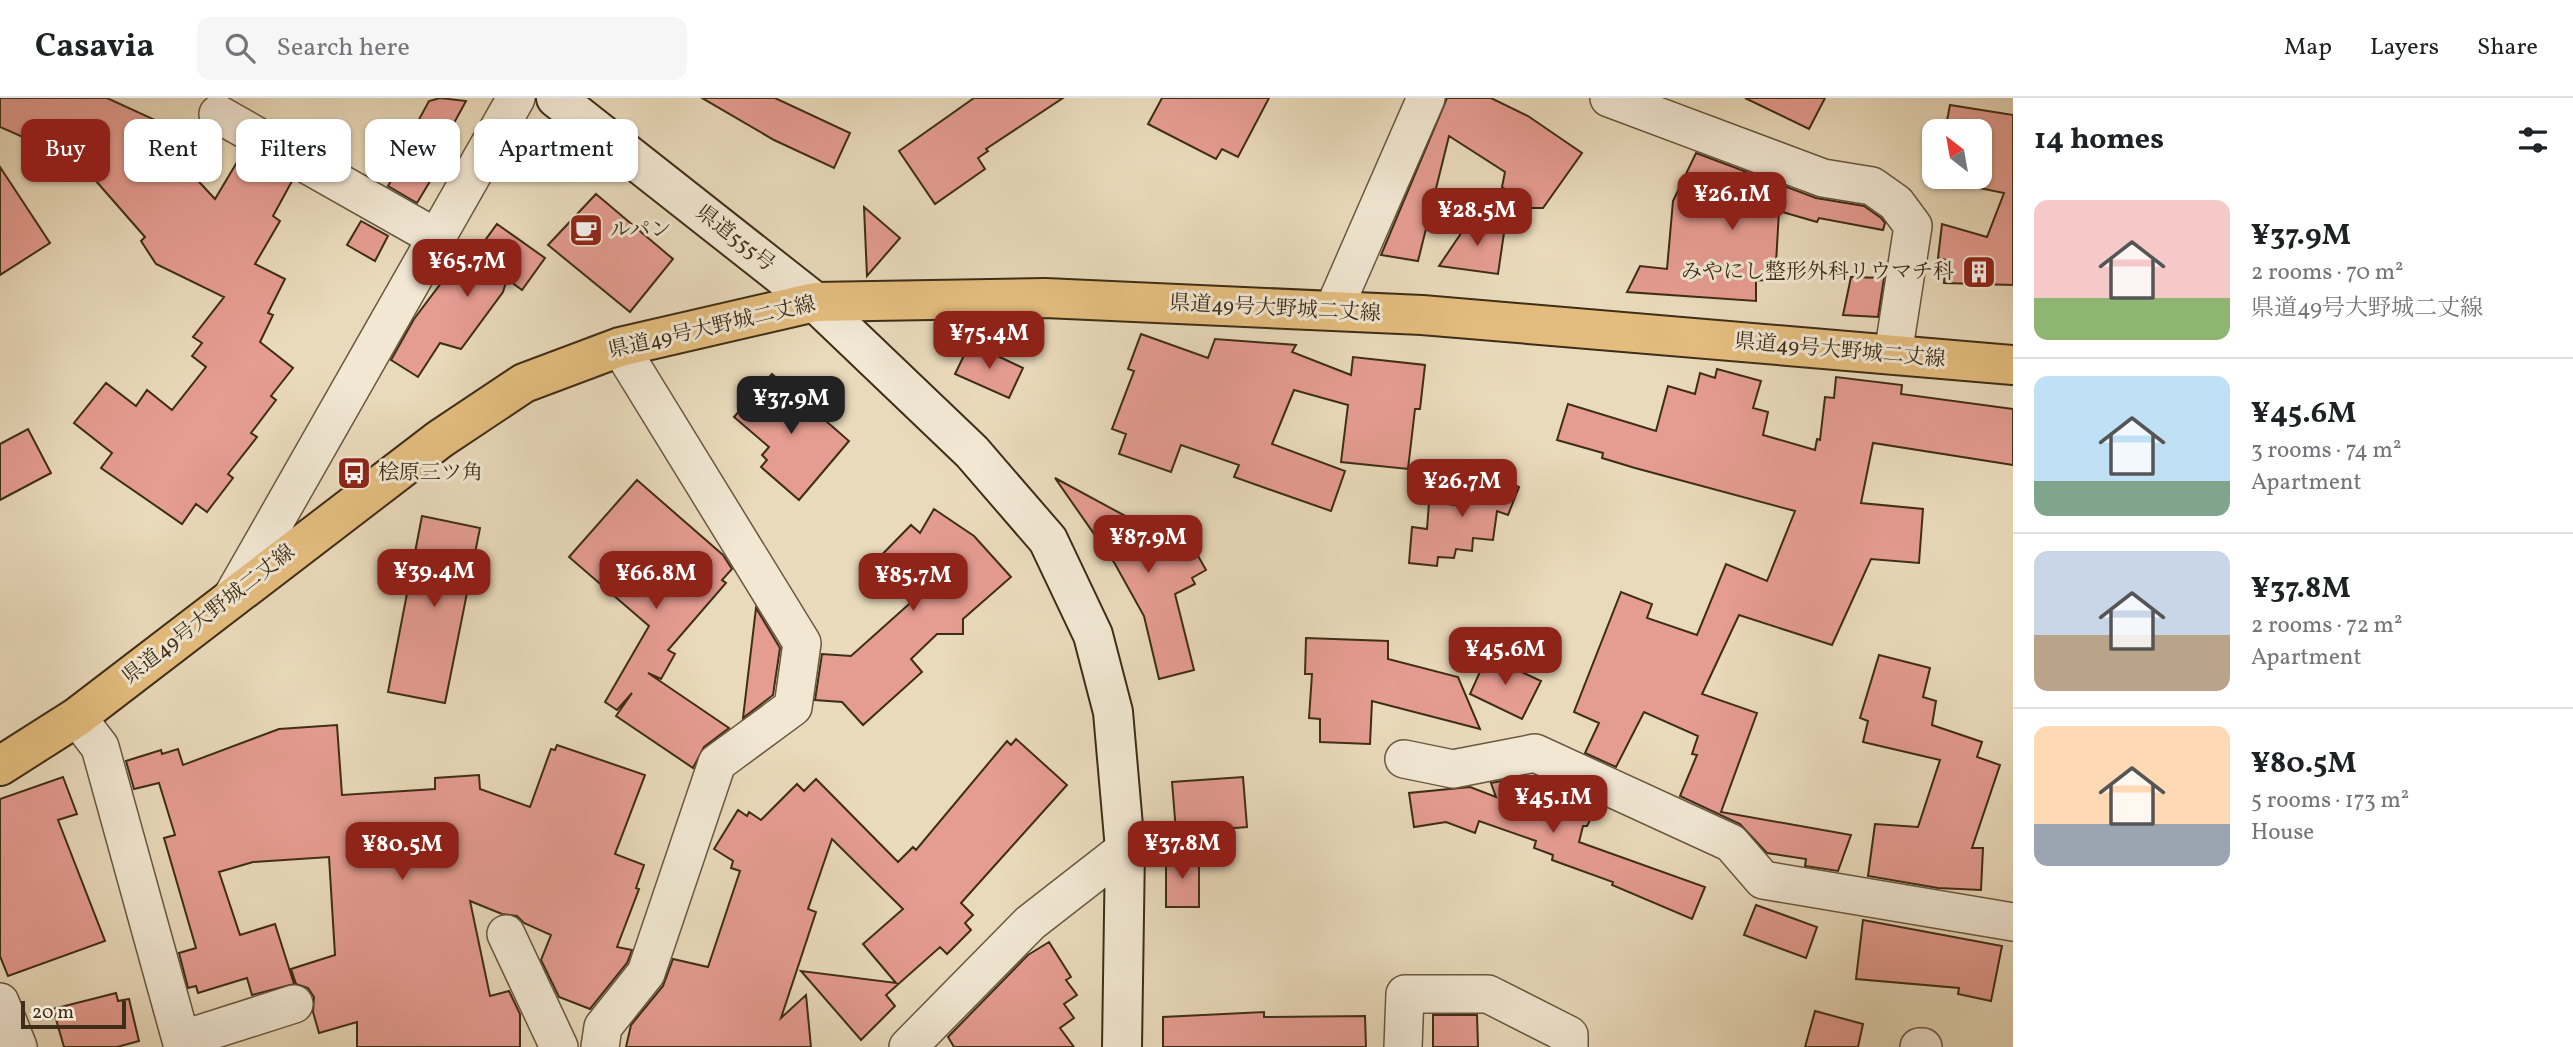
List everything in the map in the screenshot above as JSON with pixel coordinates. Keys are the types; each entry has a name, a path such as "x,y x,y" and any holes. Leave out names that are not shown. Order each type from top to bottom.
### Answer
{"main road":[{"name":"県道49号大野城二丈線","path":"0,766 77,717 440,439 524,383 620,346 815,302 1045,298 1422,315 2013,365"}],"street":[{"path":"232,597 516,98"},
{"name":"県道555号","path":"556,98 815,302 972,452 1048,540 1093,635 1113,712 1125,849 1122,1047"},
{"path":"1333,311 1426,98"},
{"path":"1609,98 1823,178 1872,186 1896,204 1913,226 1893,355"},
{"path":"218,114 435,237"},
{"path":"600,1047 603,1027 646,973 717,763 793,707 802,643 620,346"},
{"path":"77,717 100,747 182,1043 294,1004"},
{"path":"1404,759 1453,769 1535,753 1731,843 1763,880 2013,922"},
{"path":"908,1047 1030,923 1125,849"},
{"path":"506,934 559,1047"},
{"path":"1403,1047 1405,994 1488,994 1569,1035 1569,1047"},
{"path":"0,1002 18,1047"}],"building":[{"path":"0,98 107,98 153,119 124,119 124,182 199,182 215,199 236,164 236,182 291,182 273,216 280,221 255,264 285,279 268,313 273,315 260,342 293,368 271,396 276,400 251,433 257,437 228,474 233,478 207,512 196,504 182,524 101,468 112,453 74,423 106,383 136,406 147,390 172,410 206,367 192,356 202,343 193,337 224,297 156,264 141,241 145,237 97,182 110,182 110,119 21,119 21,136 0,127"},
{"path":"440,98 466,101 456,119 419,119 429,101"},
{"path":"702,98 775,98 850,133 834,168 774,140"},
{"path":"974,98 1063,98 986,149 988,151 978,158 985,169 935,204 899,151"},
{"path":"1162,98 1269,98 1238,157 1222,149 1216,159 1148,124"},
{"path":"1447,98 1491,98 1528,116 1582,153 1543,208 1532,208 1502,187 1505,172 1449,136 1418,261 1381,255"},
{"path":"1745,98 1825,98 1809,129"},
{"name":"みやにし整形外科リウマチ科","path":"1950,105 2013,115 2013,285 1944,283 1946,260 1938,258 1942,224 1987,237 2004,193 1984,189 1992,189 1992,119 1947,119"},
{"path":"1696,153 1816,198 1864,206 1885,223 1883,230 1819,218 1817,222 1779,211 1775,281 1756,280 1756,301 1627,292 1640,266 1667,269 1673,201"},
{"path":"0,167 50,243 0,275"},
{"path":"390,182 430,182 417,203 388,186"},
{"path":"596,194 673,259 630,312 548,245"},
{"path":"864,207 900,238 867,276"},
{"path":"1470,220 1505,226 1498,274 1439,266"},
{"path":"361,221 388,236 375,261 347,245"},
{"path":"497,224 545,258 522,290 507,279 503,292 461,349 440,343 418,377 391,360 414,319 451,270 459,276"},
{"path":"1851,277 1884,278 1878,317 1843,315"},
{"path":"1141,334 1208,358 1215,339 1296,345 1292,352 1351,375 1353,357 1425,365 1420,409 1415,409 1408,469 1341,462 1348,405 1294,390 1272,444 1345,471 1331,511 1234,477 1239,465 1181,445 1171,472 1119,454 1126,434 1112,429 1134,371 1128,369"},
{"path":"970,343 1023,368 1009,398 955,374"},
{"path":"1717,369 1761,381 1753,408 1768,412 1763,435 1815,450 1817,439 1820,440 1825,397 1834,398 1836,377 1902,385 1901,394 2013,409 2013,465 1873,443 1861,503 1923,509 1919,563 1871,559 1832,645 1739,615 1702,694 1757,713 1721,812 1851,835 1838,871 1805,866 1806,859 1767,853 1740,824 1680,796 1697,755 1692,754 1698,736 1644,712 1616,767 1585,753 1599,723 1574,712 1621,592 1652,604 1647,618 1697,635 1726,564 1767,581 1795,511 1635,468 1602,458 1603,453 1557,440 1568,404 1656,431 1668,386 1695,394 1700,373 1715,378"},
{"path":"772,374 849,441 799,500 761,467 767,460 762,455 769,447 734,417"},
{"path":"28,429 51,473 0,500 0,444"},
{"path":"1470,467 1519,487 1508,515 1497,511 1493,540 1473,538 1472,551 1456,549 1454,558 1438,557 1437,566 1409,563 1412,527 1427,529 1429,502 1455,505"},
{"path":"1055,478 1142,525 1147,523 1189,540 1206,570 1192,578 1195,584 1175,594 1194,670 1159,679 1144,616 1115,564"},
{"path":"637,480 723,555 732,569 722,580 726,583 668,650 675,654 661,679 648,673 729,728 704,747 693,768 616,716 632,693 617,710 605,702 649,626 569,557"},
{"path":"934,509 974,536 1011,577 963,619 963,634 937,634 911,659 922,672 863,725 842,702 815,700 822,654 851,656 927,588 865,572 911,525 920,533"},
{"path":"422,516 480,528 445,703 388,692"},
{"path":"756,608 780,648 773,695 743,718"},
{"path":"1306,638 1388,641 1388,659 1458,677 1480,729 1372,701 1370,744 1320,742 1320,719 1309,718 1312,674 1305,674"},
{"path":"1879,655 1930,668 1923,697 1936,701 1932,725 1982,742 1977,757 2000,765 1972,848 1983,848 1981,890 1938,888 1868,876 1875,824 1918,827 1940,760 1863,742 1868,721 1860,718"},
{"path":"1487,656 1541,681 1522,719 1470,694"},
{"path":"337,725 342,795 435,789 435,778 479,775 480,789 530,807 551,749 555,750 557,745 645,775 615,854 644,865 636,888 639,889 617,947 632,950 627,963 590,1009 559,997 541,960 551,935 524,923 517,916 502,914 470,901 490,996 509,991 520,1014 520,1047 357,1047 357,1022 319,1033 313,1012 314,997 308,988 296,984 291,969 335,955 329,857 253,862 219,872 240,935 275,924 294,984 252,995 247,978 198,993 196,986 188,988 179,953 196,948 164,838 175,835 159,783 134,789 126,761 161,750 162,754 178,749 183,765 279,729"},
{"path":"1016,739 1067,785 961,903 973,915 965,923 971,930 947,954 940,947 886,995 895,1006 861,1040 801,971 896,983 863,944 903,909 832,839 808,909 816,912 781,1018 806,995 811,1047 626,1047 631,1025 663,986 673,959 708,967 740,871 731,868 733,861 714,849 738,810 747,816 749,812 761,820 797,784 804,791 816,779 898,862 913,847 916,850 1007,741 1011,745"},
{"path":"63,777 77,814 58,820 105,941 8,976 0,956 0,799"},
{"path":"1243,777 1247,827 1210,830 1211,841 1177,844 1172,782"},
{"path":"1517,778 1564,794 1566,790 1598,805 1587,826 1583,826 1579,842 1705,887 1692,919 1612,885 1613,882 1552,860 1553,855 1534,848 1536,841 1479,821 1475,833 1446,822 1414,827 1409,793 1470,787 1496,797 1491,783"},
{"path":"1166,855 1199,855 1199,907 1166,907"},
{"path":"1756,905 1817,927 1806,958 1744,935"},
{"path":"1863,920 2002,946 1991,1001 1958,994 1959,988 1856,979"},
{"path":"1049,942 1071,977 1066,980 1077,995 1064,1004 1074,1018 1060,1028 1074,1047 954,1047 948,1037 1028,955"},
{"path":"116,993 118,1001 129,999 139,1041 117,1047 64,1047 53,1009"},
{"path":"1815,1011 1863,1024 1858,1047 1805,1047"},
{"path":"1264,1012 1264,1017 1365,1016 1366,1047 1163,1047 1163,1017"},
{"path":"1433,1015 1477,1015 1478,1047 1433,1047"}],"place":[{"name":"ルパン","path":"586,230"},
{"name":"みやにし整形外科リウマチ科","path":"1979,272"},
{"name":"桧原三ツ角","path":"354,473"}]}
